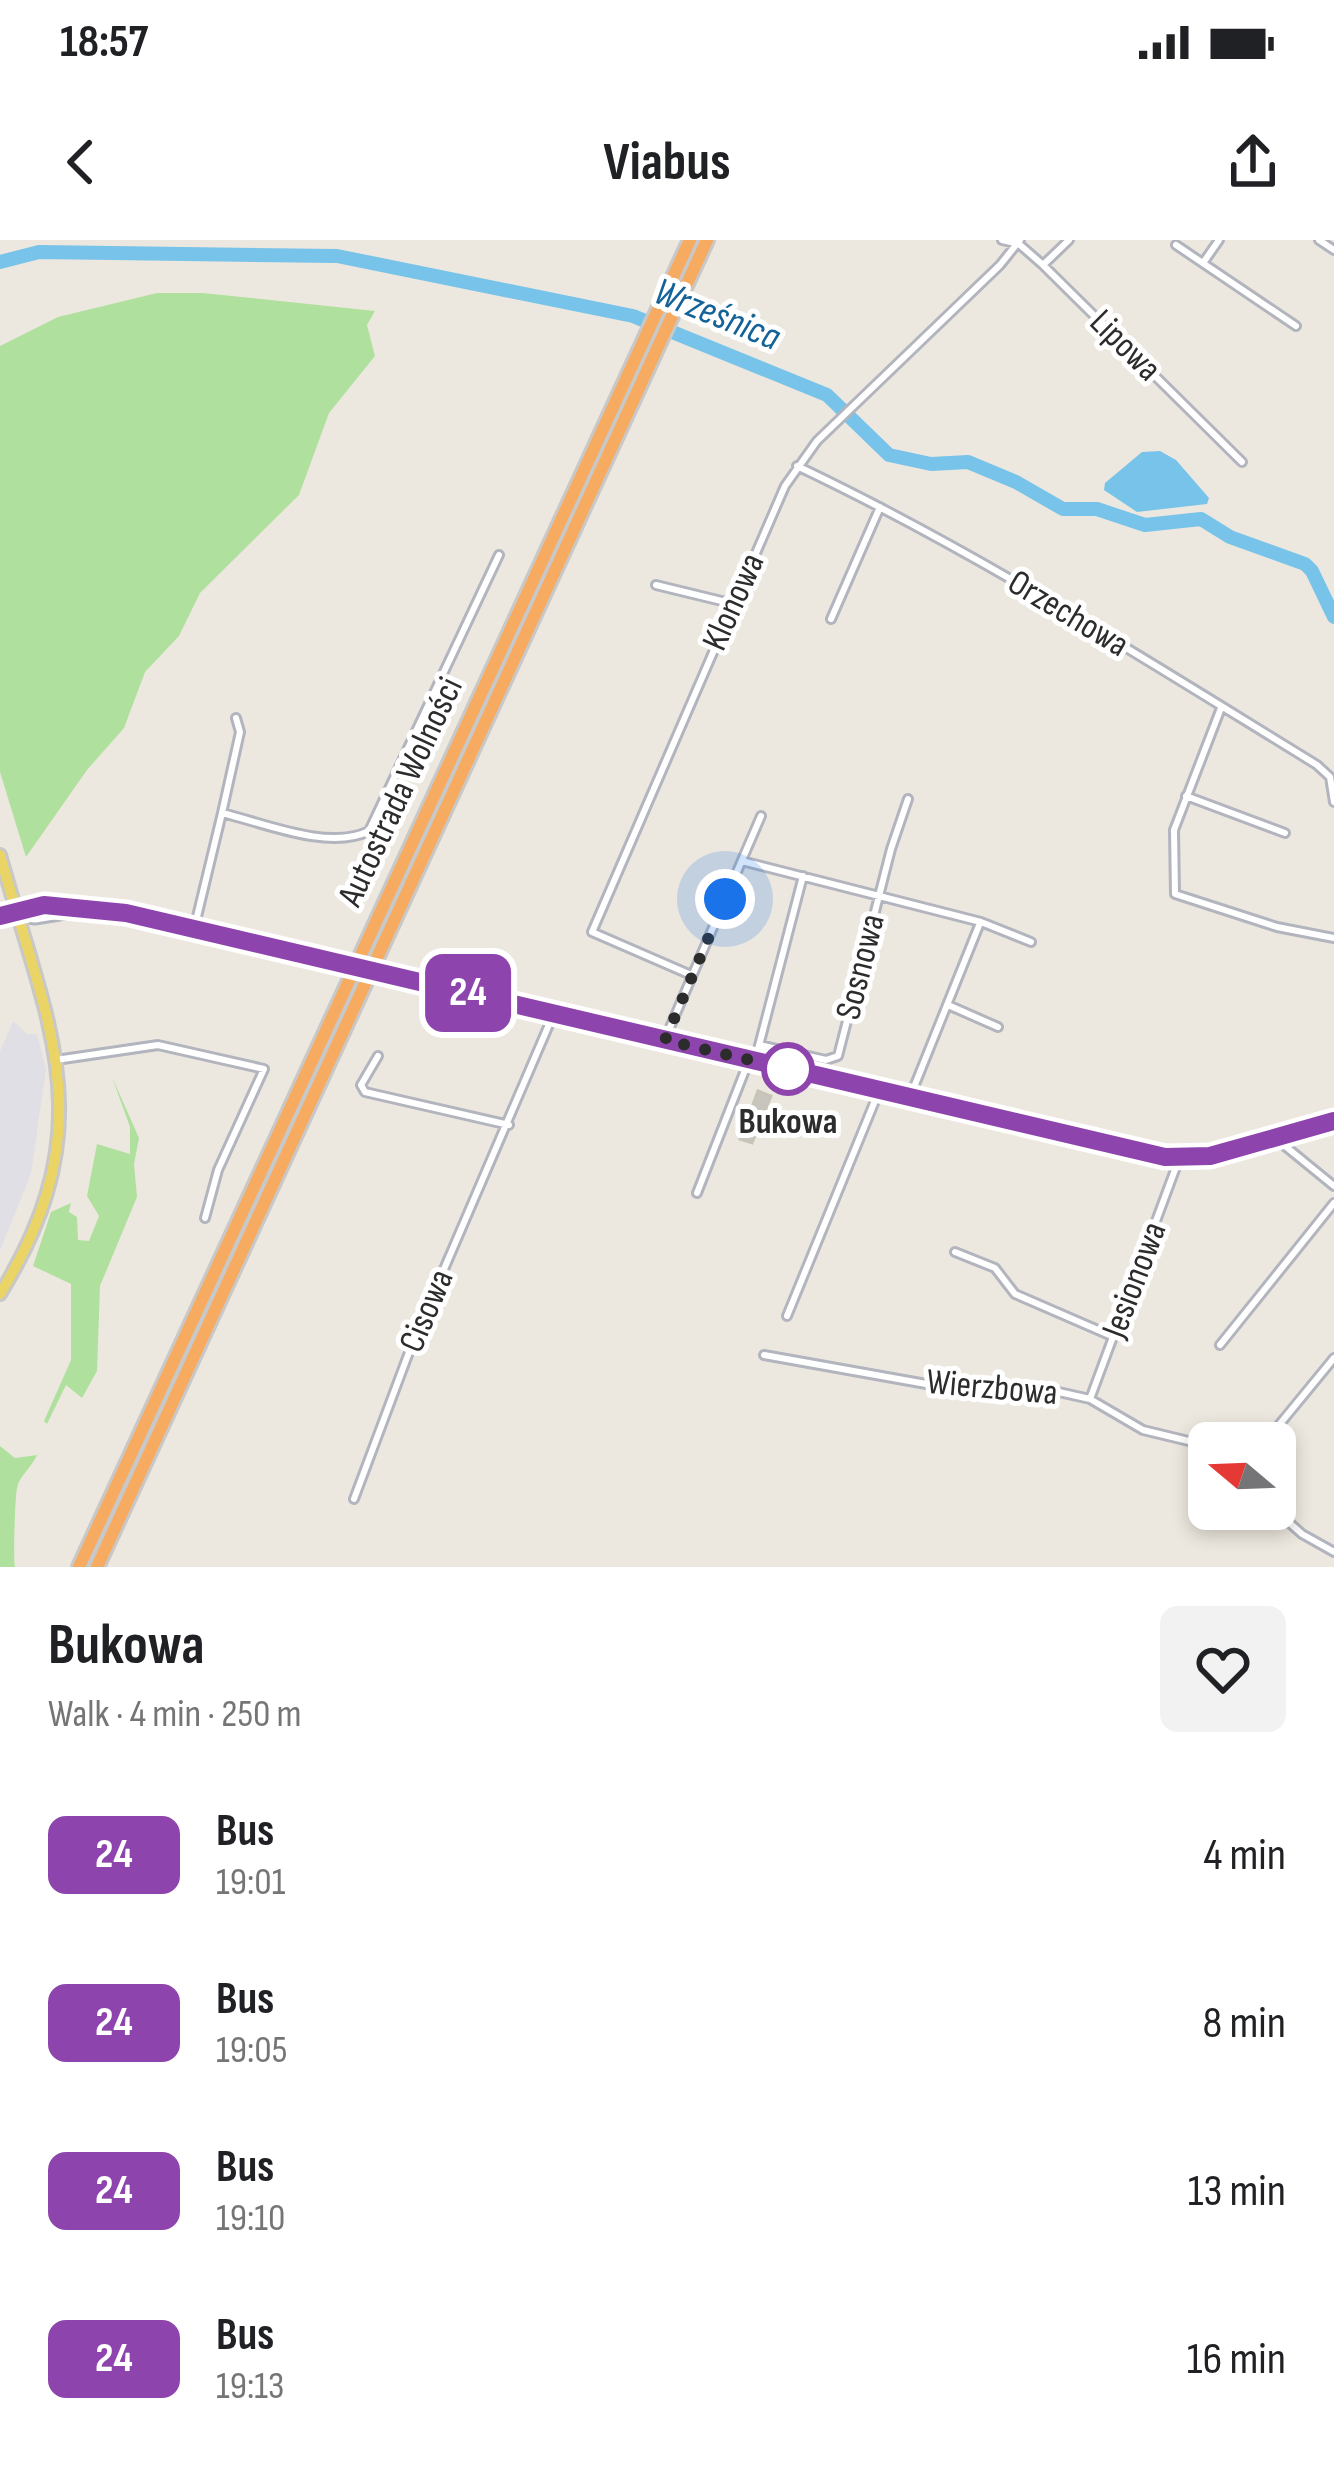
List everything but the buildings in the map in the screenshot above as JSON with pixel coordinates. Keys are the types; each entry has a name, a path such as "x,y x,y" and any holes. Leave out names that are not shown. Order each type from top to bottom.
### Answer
{"highway":[{"name":"Autostrada Wolności","path":"97,1567 658,341 690,240"},
{"name":"Autostrada Wolności","path":"79,1567 644,335 707,240"}],"main road":[{"path":"0,855 56,1060 61,1121 55,1177 34,1236 0,1294"},
{"path":"16,915 39,906 95,909 194,928 1179,1159 1334,1120"}],"street":[{"name":"Lipowa","path":"1003,240 1020,242 1242,462"},
{"path":"1043,265 1069,240"},
{"path":"1203,263 1219,240"},
{"path":"1319,240 1334,250"},
{"name":"Klonowa","path":"691,975 592,932 734,604 797,466 1020,242"},
{"path":"1176,245 1296,326"},
{"name":"Orzechowa","path":"797,466 881,506 1076,616 1330,777 1334,802"},
{"path":"831,619 881,506"},
{"path":"222,813 334,838 354,839 369,831 500,555"},
{"path":"656,585 734,604"},
{"path":"1221,708 1174,830 1175,894 1277,927 1334,938"},
{"path":"194,928 240,733 236,718"},
{"path":"1186,796 1285,833"},
{"name":"Sosnowa","path":"759,1045 826,1060 838,1056 908,799"},
{"path":"665,1040 761,816"},
{"path":"742,861 981,922 1031,942"},
{"path":"697,1192 759,1045 803,876"},
{"path":"0,916 16,915"},
{"path":"910,1097 981,922"},
{"path":"948,1005 998,1027"},
{"name":"Cisowa","path":"354,1499 414,1339 554,1013"},
{"path":"56,1060 158,1045 264,1069 218,1170 205,1218"},
{"path":"378,1056 361,1085 365,1092 509,1125"},
{"path":"787,1316 879,1090"},
{"path":"1281,1136 1285,1146 1334,1186"},
{"name":"Jesionowa","path":"1090,1400 1179,1159"},
{"path":"1220,1345 1334,1203"},
{"path":"955,1252 995,1268 1015,1294 1114,1337"},
{"name":"Wierzbowa","path":"764,1355 971,1392 1041,1388 1090,1400 1143,1430 1188,1441"},
{"path":"1281,1422 1334,1358"},
{"path":"1296,1528 1334,1552"}],"shaded area":[{"path":"13,1021 27,1034 37,1034 46,1069 31,1174 0,1251 0,1051"}],"green space":[{"path":"157,293 203,293 375,311 367,325 375,356 329,413 299,495 200,593 179,636 145,672 124,728 87,770 26,857 0,772 0,346 58,317"},
{"path":"648,338 653,340 368,964 361,962"},
{"path":"356,973 362,975 115,1517 91,1567 85,1567"},
{"path":"112,1077 139,1138 134,1164 137,1197 100,1286 97,1371 82,1398 66,1385 47,1424 44,1421 71,1360 71,1284 33,1266 51,1212 71,1203 69,1212 77,1217 78,1240 89,1241 99,1216 87,1196 97,1144 130,1154 130,1127"},
{"path":"0,1446 15,1458 37,1455 17,1488 15,1567 0,1567"}],"water":[{"path":"1160,451 1176,460 1209,498 1207,504 1137,512 1104,490 1105,483 1142,452"}],"waterway":[{"name":"Wrześnica","path":"0,262 39,252 337,256 633,316 827,395 889,455 931,464 968,462 1063,509 1097,509 1145,525 1201,519 1230,537 1305,564 1334,617"}],"bus line":[{"name":"24","path":"0,916 44,905 126,913 1165,1157 1210,1156 1334,1121"}],"place":[{"name":"Bukowa","path":"788,1069"}],"route":[{"path":"725,899 665,1040 788,1069"}]}
